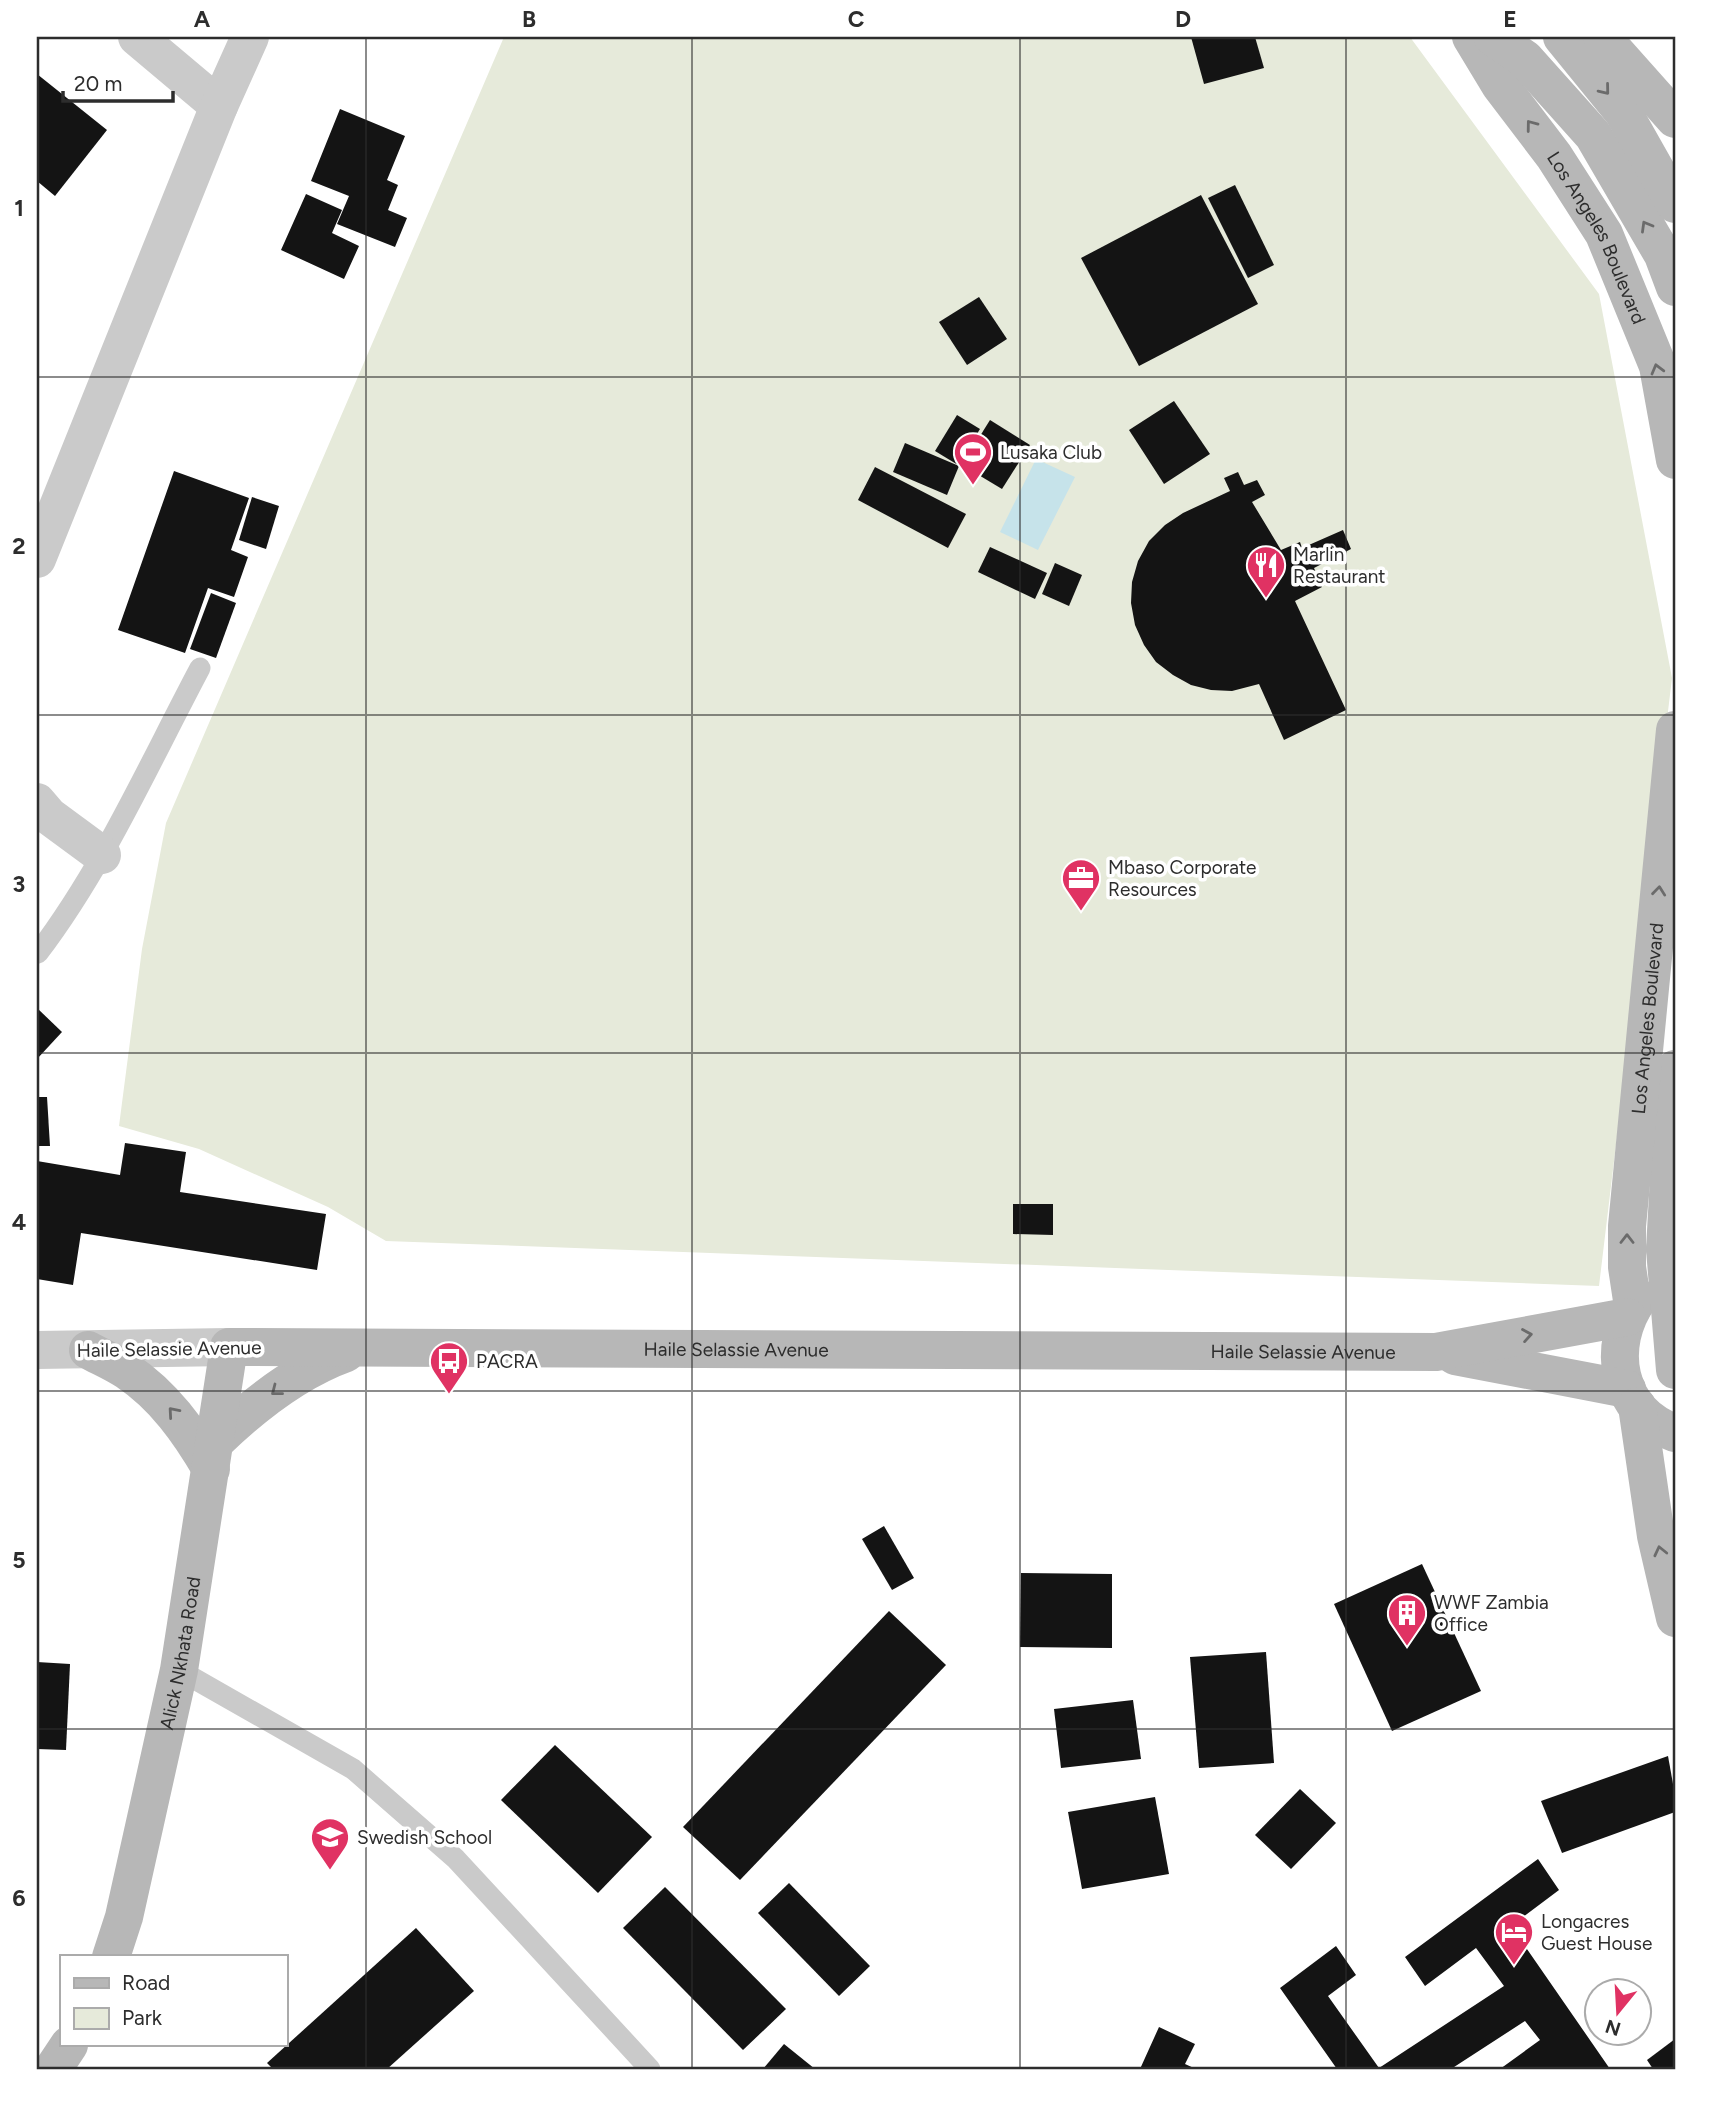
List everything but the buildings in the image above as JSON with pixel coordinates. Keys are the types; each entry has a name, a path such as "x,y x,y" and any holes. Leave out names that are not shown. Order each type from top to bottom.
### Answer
{"main road":[{"name":"Los Angeles Boulevard","path":"1471,37 1500,85 1554,156 1604,234 1658,366 1675,460"},
{"path":"1493,37 1525,59 1593,135 1663,256 1675,287"},
{"path":"1562,37 1623,112 1675,204"},
{"path":"1602,37 1675,120"},
{"name":"Los Angeles Boulevard","path":"1630,1312 1627,1226 1675,730"},
{"name":"Los Angeles Boulevard","path":"1675,1069 1670,1261 1675,1370"},
{"path":"1670,1261 1630,1312 1620,1341 1619,1353 1622,1378 1632,1398 1651,1420 1675,1433"},
{"name":"Haile Selassie Avenue","path":"229,1347 1436,1352 1630,1312"},
{"name":"Alick Nkhata Road","path":"112,1955 124,1917 179,1670 229,1347"},
{"path":"88,1350 127,1371 160,1398 213,1455 236,1422 285,1384 332,1358 358,1349"},
{"name":"Haile Selassie Avenue","path":"1436,1352 1632,1398"},
{"path":"1632,1398 1656,1536 1675,1618"}],"street":[{"path":"137,37 219,106"},
{"path":"37,559 219,106 250,37"},
{"path":"37,803 49,816 102,855"},
{"name":"Haile Selassie Avenue","path":"37,1350 229,1347"}],"lane":[{"path":"38,953 67,914 102,855 200,667"},
{"path":"179,1670 353,1769 456,1859 650,2069"}],"green space":[{"name":"Lusaka Club","path":"504,37 1410,37 1599,294 1672,678 1599,1286 386,1241 328,1207 199,1149 119,1126 142,949 166,823"}],"water":[{"path":"1036,459 1075,477 1038,550 1000,532"}],"place":[{"name":"Lusaka Club","path":"973,486"},
{"name":"Marlin Restaurant","path":"1266,599"},
{"name":"Mbaso Corporate Resources","path":"1081,912"},
{"name":"PACRA","path":"449,1395"},
{"name":"WWF Zambia Office","path":"1407,1647"},
{"name":"Swedish School","path":"330,1871"},
{"name":"Longacres Guest House","path":"1514,1966"}]}
